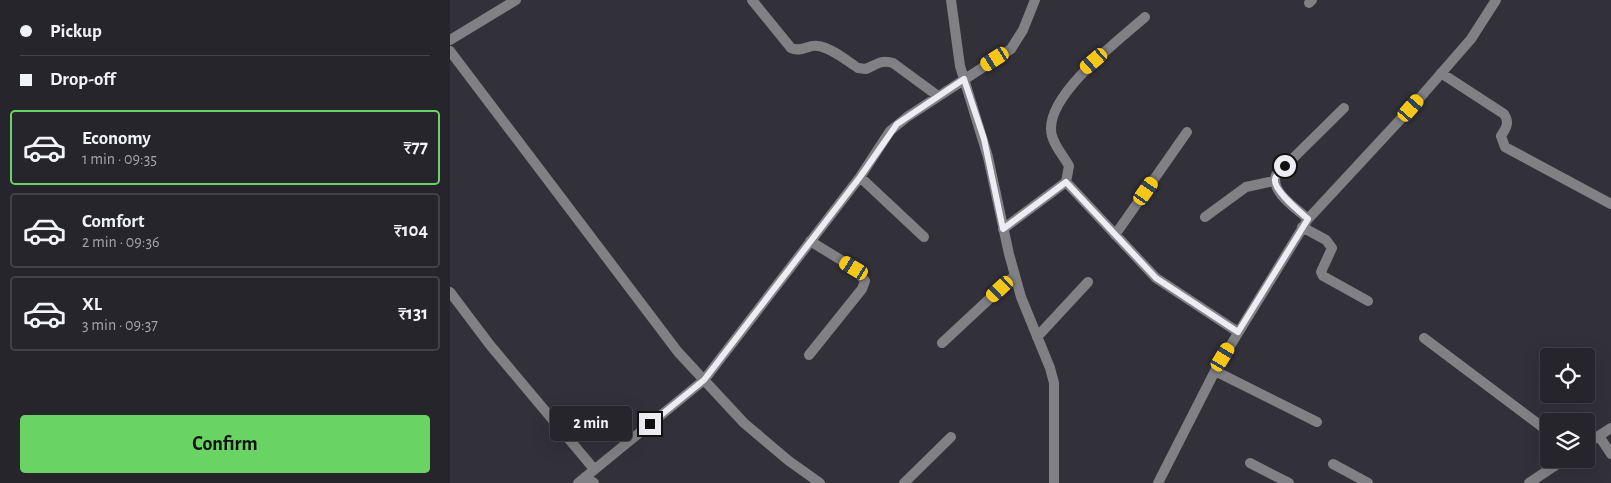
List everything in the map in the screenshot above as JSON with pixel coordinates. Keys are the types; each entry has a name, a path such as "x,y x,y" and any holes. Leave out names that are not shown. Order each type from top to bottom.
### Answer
{"street":[{"path":"450,40 516,0"},
{"path":"752,0 791,48 800,50 811,46 819,46 858,68 866,69 886,60 893,62 938,96"},
{"path":"951,0 955,42 964,79 986,148 1014,276 1054,383 1054,483"},
{"path":"586,481 594,469 704,380 860,177 897,124 1011,49 1023,30 1035,0"},
{"path":"1158,483 1215,370 1305,223 1441,73 1482,24 1496,0"},
{"path":"1003,229 1066,182 1070,166 1053,140 1052,120 1077,78 1145,17"},
{"path":"450,51 678,352 758,435 820,483"},
{"path":"1441,73 1504,114 1508,119 1507,126 1501,136 1505,147 1611,204"},
{"path":"1344,108 1276,174 1274,181 1276,188 1305,223 1330,244 1331,252 1321,272 1323,276 1368,301"},
{"path":"1114,235 1187,132"},
{"path":"860,177 924,237"},
{"path":"1205,217 1246,187 1274,181"},
{"path":"1066,182 1156,278 1238,332"},
{"path":"809,355 862,289 865,281 854,268 810,241"},
{"path":"942,342 1014,276"},
{"path":"1037,336 1088,282"},
{"path":"450,292 490,345 594,469"},
{"path":"1424,338 1540,425"},
{"path":"1215,370 1317,422"},
{"path":"1595,438 1611,428"},
{"path":"1599,436 1611,454"},
{"path":"904,483 951,437"},
{"path":"1250,463 1289,483"},
{"path":"1333,464 1368,483"},
{"path":"1530,483 1552,468"}],"route":[{"path":"650,424 704,380 860,177 890,131 897,124 964,79 984,139 1003,229 1066,182 1156,278 1238,332 1308,219 1276,188 1274,181 1276,174 1285,166"}]}
